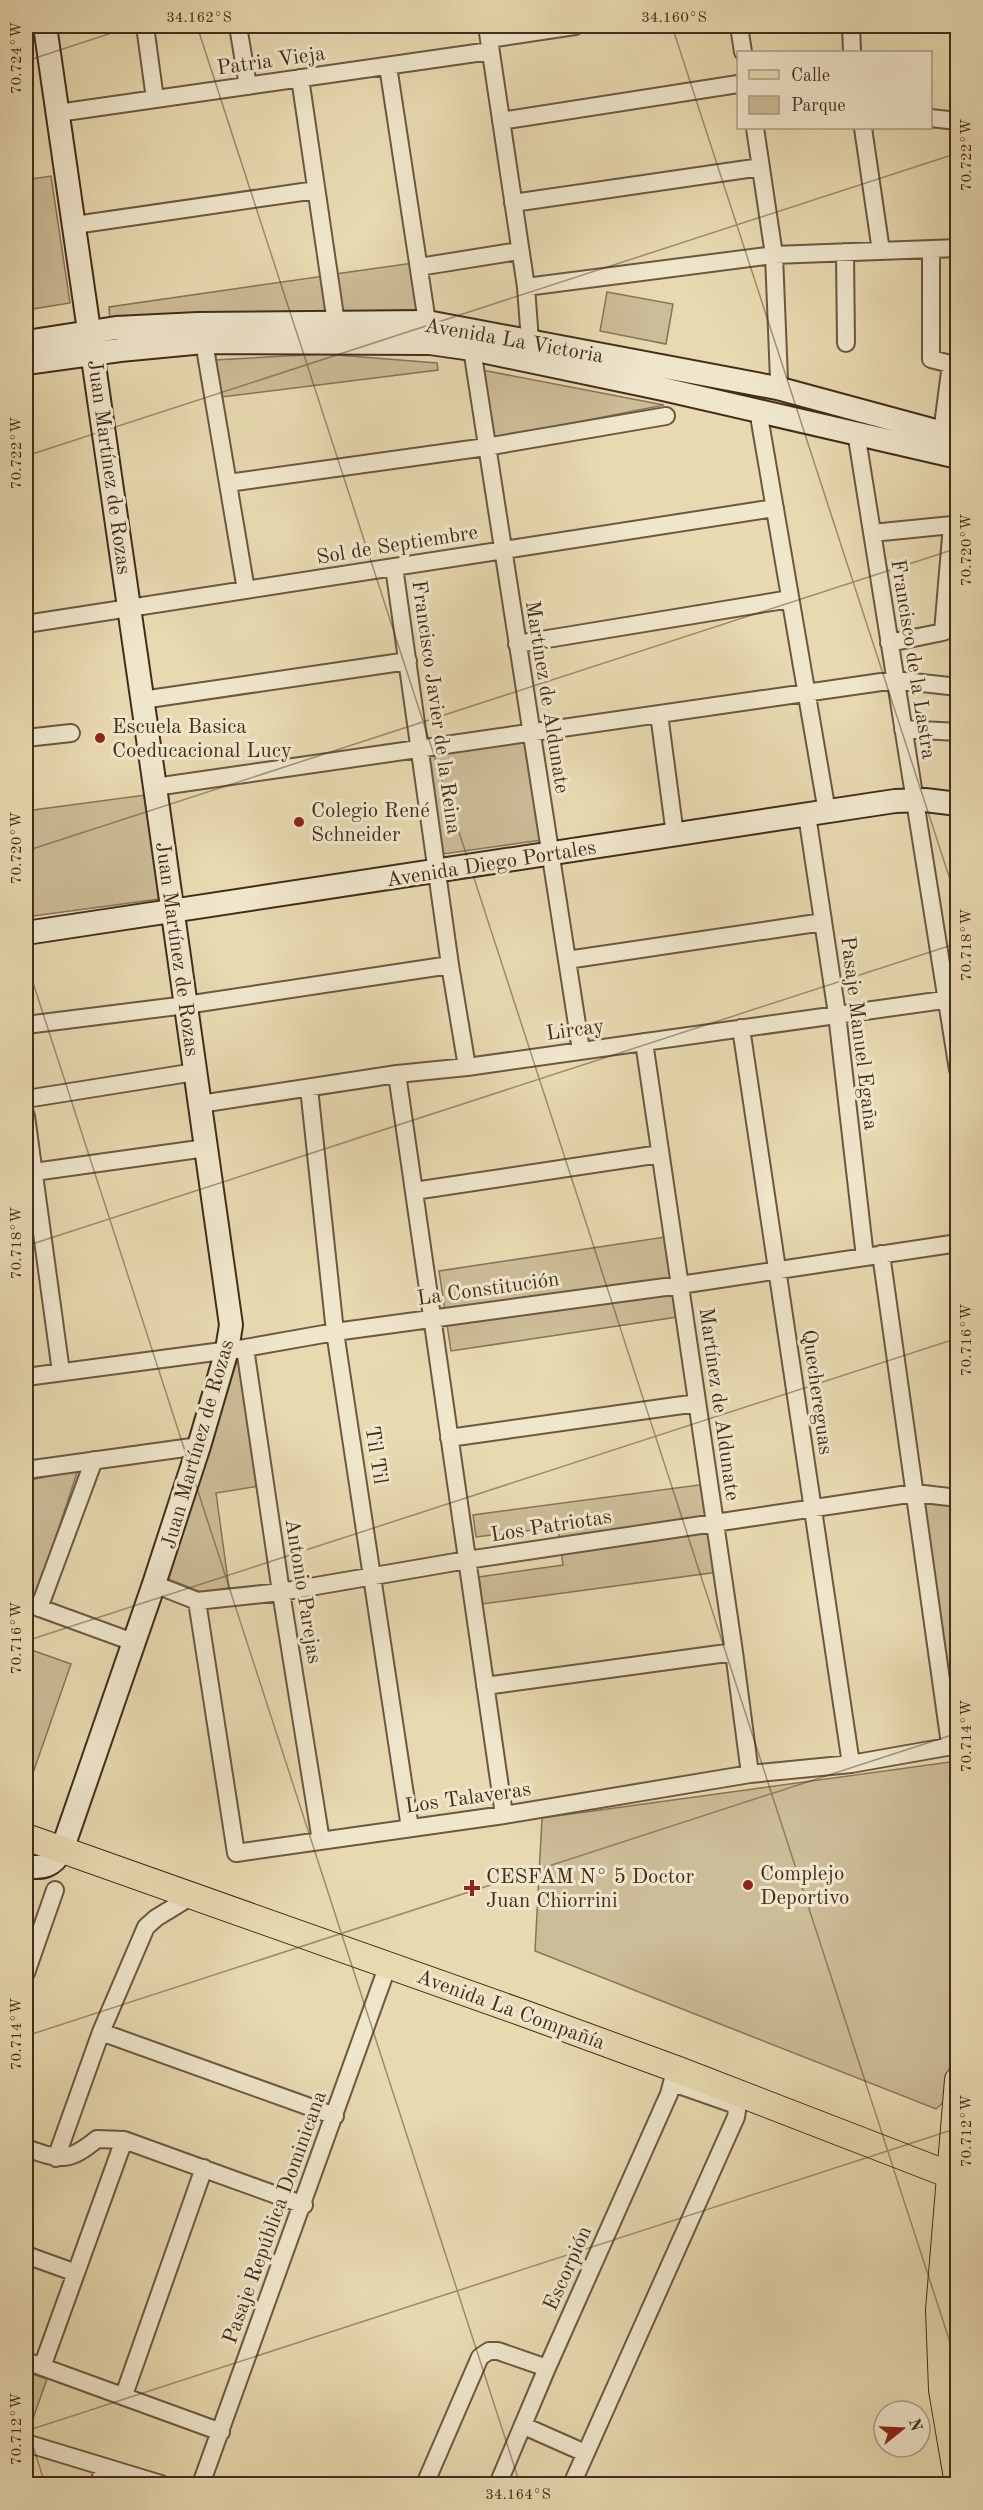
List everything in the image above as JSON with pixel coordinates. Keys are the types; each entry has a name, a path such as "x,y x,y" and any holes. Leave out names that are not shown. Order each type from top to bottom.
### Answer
{"main road":[{"name":"Avenida La Compañía","path":"26,1837 388,1965 674,2076 953,2176"},
{"path":"957,2080 953,2176 940,2276 939,2349 942,2390 957,2484"}],"street":[{"name":"Juan Martínez de Rozas","path":"45,26 93,343 171,912 236,1349 199,1446 62,1850"},
{"path":"145,26 155,99"},
{"path":"238,26 248,86"},
{"name":"Patria Vieja","path":"58,113 388,66 489,38 575,26"},
{"path":"739,26 743,51"},
{"path":"850,26 852,51"},
{"path":"489,38 525,287 528,351"},
{"path":"388,66 427,322"},
{"path":"300,78 336,323"},
{"path":"501,121 737,84"},
{"path":"932,118 957,121"},
{"path":"755,129 774,255 779,380 777,388"},
{"path":"863,129 881,251"},
{"path":"513,203 761,167"},
{"path":"75,225 316,190"},
{"path":"525,287 774,255 957,248"},
{"path":"931,249 931,359 954,365 950,435"},
{"path":"419,267 519,251"},
{"path":"845,252 846,343"},
{"name":"Avenida La Victoria","path":"26,363 93,343 116,328 198,324 427,322 528,351 763,411 957,457"},
{"name":"Avenida La Victoria","path":"26,342 430,343 472,350 528,351 777,388 950,435"},
{"path":"204,342 246,590"},
{"name":"Martínez de Aldunate","path":"472,350 581,1050"},
{"name":"Pasaje Manuel Egaña","path":"763,411 760,422 806,693 817,813 823,922 873,1256 915,1493 954,1745"},
{"path":"228,483 486,447 666,416"},
{"name":"Francisco de la Lastra","path":"856,432 914,800 953,998 957,1070"},
{"name":"Sol de Septiembre","path":"26,624 775,508"},
{"path":"872,533 955,526 950,634 889,643"},
{"name":"Francisco Javier de la Reina","path":"394,567 450,965 467,1067"},
{"path":"517,644 790,599"},
{"path":"142,700 408,661"},
{"path":"155,787 895,680 957,687"},
{"path":"659,714 675,835"},
{"path":"903,729 957,732"},
{"path":"26,738 71,733"},
{"name":"Avenida Diego Portales","path":"26,933 817,813 914,800 957,804"},
{"path":"567,960 823,922"},
{"path":"26,1025 186,1005 450,965"},
{"name":"Lircay","path":"200,1104 397,1074 467,1067 953,998"},
{"name":"Quechereguas","path":"741,1028 850,1764"},
{"name":"Martínez de Aldunate","path":"644,1042 750,1774"},
{"path":"26,1099 195,1072"},
{"path":"397,1074 504,1815"},
{"name":"Til Til","path":"309,1088 335,1332 410,1828"},
{"path":"26,1123 61,1372"},
{"path":"34,1172 206,1148"},
{"path":"414,1191 660,1154"},
{"name":"La Constitución","path":"26,1377 236,1349 335,1332 680,1285 957,1243"},
{"name":"Antonio Parejas","path":"236,1349 281,1592 321,1841"},
{"path":"449,1438 697,1403"},
{"path":"26,1470 199,1446"},
{"path":"94,1460 32,1605 133,1642"},
{"name":"Los Patriotas","path":"154,1584 197,1601 281,1592 467,1560 915,1493 957,1498"},
{"name":"Los Talaveras","path":"197,1601 236,1853 504,1815 750,1774 850,1764 954,1745"},
{"path":"485,1686 734,1652"},
{"path":"26,1866 49,1866 57,1860 62,1850"},
{"path":"26,1973 56,1890"},
{"path":"56,2158 101,2032 146,1927 156,1918 192,1896"},
{"name":"Pasaje República Dominicana","path":"201,2484 304,2205 388,1965"},
{"path":"101,2032 335,2116"},
{"path":"572,2484 736,2117 733,2104 674,2076"},
{"name":"Escorpión","path":"498,2484 674,2076"},
{"path":"26,2148 56,2158 75,2155 97,2139 124,2140 304,2205"},
{"path":"42,2367 124,2140"},
{"path":"123,2395 204,2168"},
{"path":"26,2255 76,2273"},
{"path":"425,2484 480,2356 489,2351 498,2351 547,2368"},
{"path":"26,2361 221,2432"},
{"path":"524,2427 585,2453"},
{"path":"26,2443 161,2484"},
{"path":"98,2484 105,2467"}],"green space":[{"path":"51,176 70,303 26,310 26,180"},
{"path":"413,263 420,310 342,311 336,274"},
{"path":"324,276 329,311 194,315 110,322 109,307"},
{"path":"607,292 673,304 666,344 600,331"},
{"path":"324,354 437,363 438,370 222,397 215,360"},
{"path":"482,370 664,405 492,439"},
{"path":"528,741 542,840 443,854 428,755"},
{"path":"145,795 159,899 26,917 26,811"},
{"path":"665,1237 677,1317 451,1351 439,1271"},
{"path":"238,1357 243,1357 259,1486 216,1493 229,1588 201,1592 168,1579"},
{"path":"78,1470 35,1599 26,1594 26,1481"},
{"path":"706,1484 718,1572 482,1604 479,1577 563,1565 558,1527 476,1537 473,1515"},
{"path":"919,1503 957,1506 957,1738"},
{"path":"26,1648 71,1664 26,1793"},
{"name":"Complejo Deportivo","path":"957,1761 957,1979 947,2099 936,2109 535,1951 542,1818"},
{"path":"26,2372 47,2379 28,2433 26,2432"}],"place":[{"name":"Escuela Basica Coeducacional Lucy","path":"100,738"},
{"name":"Colegio René Schneider","path":"299,822"},
{"name":"Complejo Deportivo","path":"748,1885"},
{"name":"CESFAM N° 5 Doctor Juan Chiorrini","path":"472,1888"}]}
